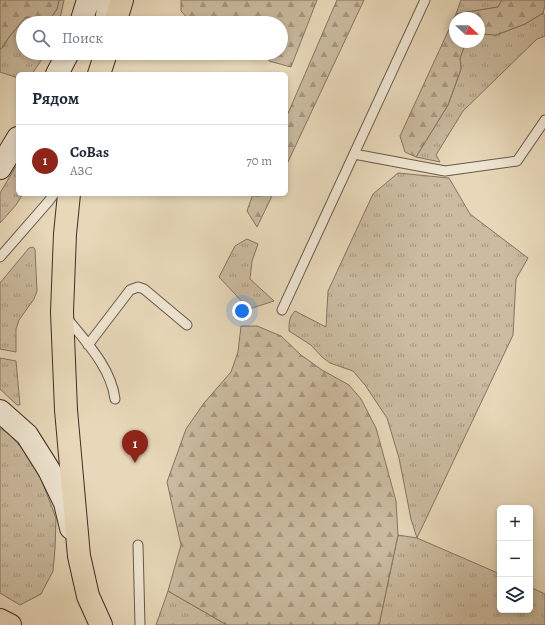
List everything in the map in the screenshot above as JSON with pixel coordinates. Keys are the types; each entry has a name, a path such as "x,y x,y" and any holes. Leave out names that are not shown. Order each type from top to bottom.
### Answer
{"main road":[{"path":"83,16 88,0"},
{"path":"107,16 109,0"},
{"path":"117,16 122,0"},
{"path":"58,72 64,60"},
{"path":"0,168 16,141"},
{"path":"69,196 65,234 62,312 66,410 79,556"},
{"path":"0,411 27,435 49,470 65,503 88,596 101,625"},
{"path":"0,620 10,625"}],"lane":[{"path":"282,310 425,0"},
{"path":"354,154 445,171 517,161 545,120"},
{"path":"0,257 52,196"},
{"path":"88,345 130,290 138,287 144,289 187,325"},
{"path":"62,312 100,360 114,390 115,399"},
{"path":"138,545 140,625"}],"green space":[{"path":"0,0 59,0 57,9 52,16 16,16 16,29 0,49"},
{"path":"59,0 64,0 61,16 52,16 57,9"},
{"path":"181,0 317,0 291,67 269,61 288,60 288,16 186,16 181,11"},
{"path":"337,0 364,0 288,162 288,113"},
{"path":"461,0 502,0 498,7 468,12 457,12"},
{"path":"502,0 545,0 543,13 525,24 496,35 485,34 485,12 468,12 498,7"},
{"path":"543,13 545,16 545,36 537,39 463,111 436,155 440,162 416,157 448,105 461,69 460,58 464,48 485,48 485,34 496,35 525,24"},
{"path":"16,29 16,60 41,60 33,72 16,72 16,77 0,72 0,49"},
{"path":"449,29 449,48 464,48 460,58 461,69 448,105 416,157 405,152 400,136"},
{"path":"16,166 16,196 22,196 0,223 0,193"},
{"path":"398,173 449,178 470,214 528,258 516,279 513,335 417,538 411,519 399,458 387,418 365,385 353,371 330,363 311,345 289,331 290,320 295,311 326,327 328,291 373,194"},
{"path":"252,196 272,196 257,227 247,211"},
{"path":"247,239 258,244 252,261 250,279 274,301 249,309 219,277 235,246"},
{"path":"33,247 35,249 37,291 34,299 19,320 16,329 16,352 0,349 0,283 29,248"},
{"path":"241,326 257,326 281,336 301,355 322,370 349,385 361,399 376,428 396,501 398,535 379,625 227,625 168,591 181,545 167,482 186,429 204,403 231,372 238,352"},
{"path":"0,358 16,361 20,405 17,405 0,389"},
{"path":"0,428 9,434 29,456 40,476 56,518 53,571 41,594 20,605 0,593"},
{"path":"398,535 417,538 497,573 497,613 533,613 533,588 545,594 545,625 379,625"},
{"path":"168,591 227,625 156,625"}],"place":[{"name":"CoBas","path":"135,463"}]}
